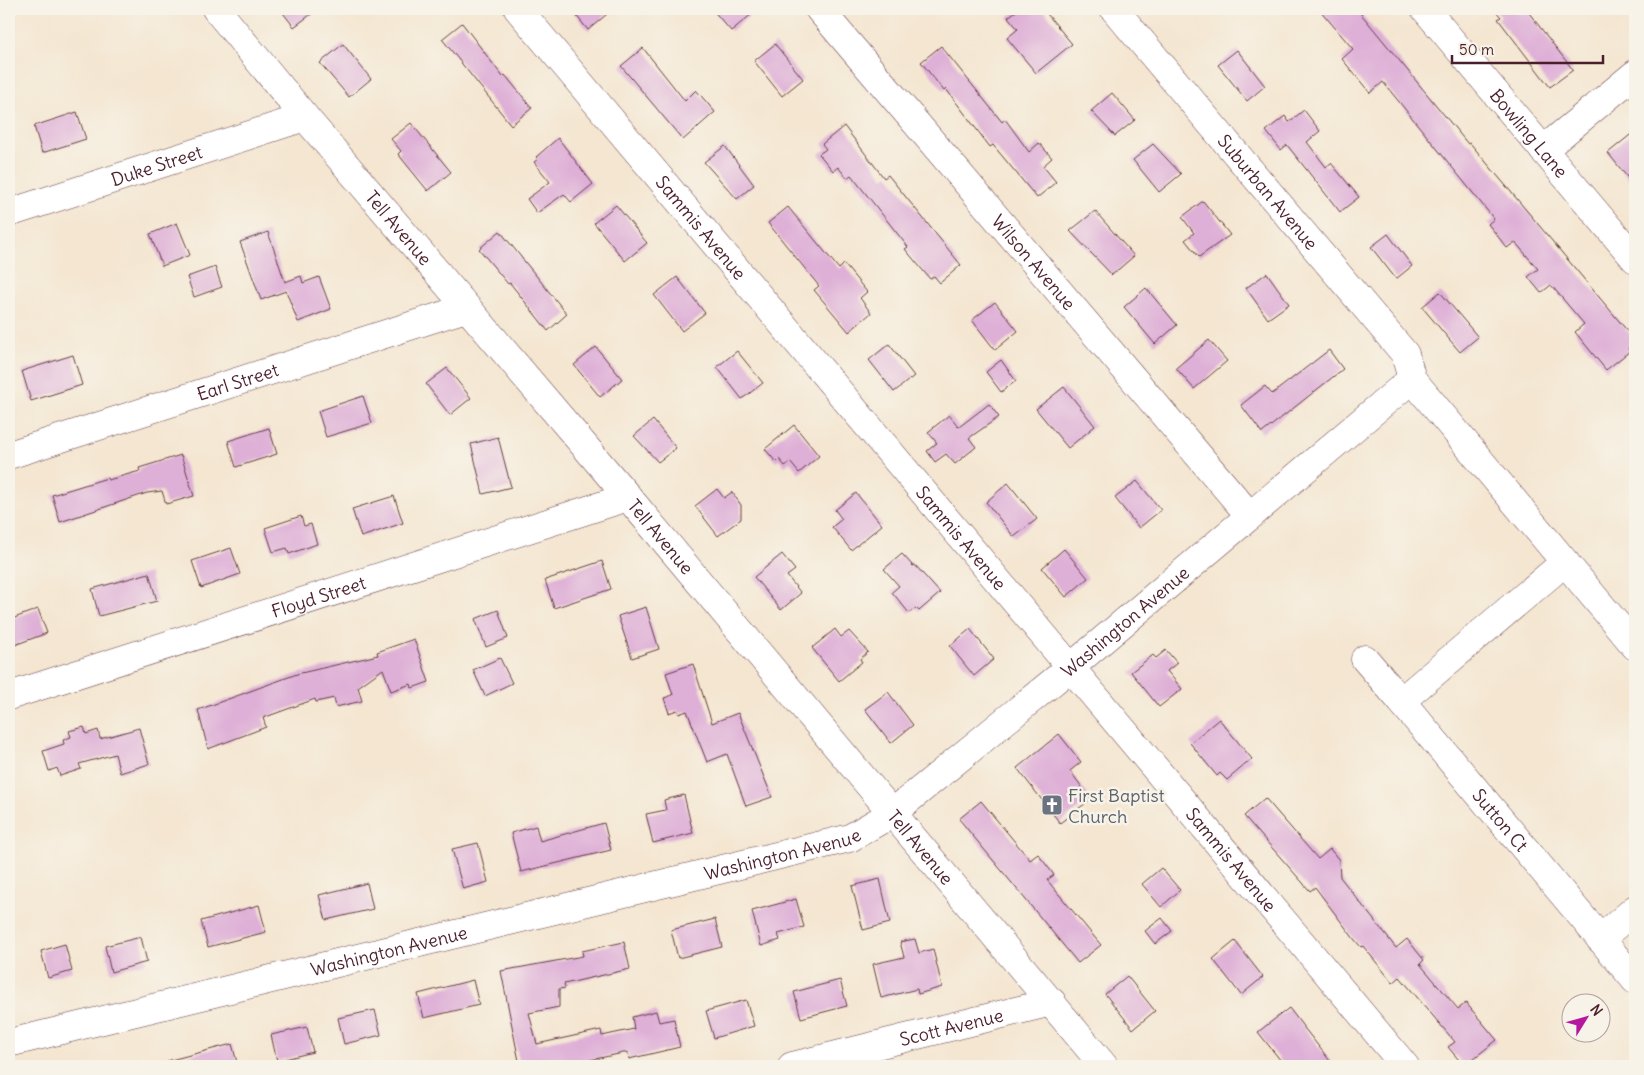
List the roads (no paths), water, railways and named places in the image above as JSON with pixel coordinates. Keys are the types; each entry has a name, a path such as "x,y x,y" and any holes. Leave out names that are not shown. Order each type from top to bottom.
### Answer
{"street":[{"name":"Tell Avenue","path":"216,9 305,118 628,497 891,814 1052,1002 1104,1066"},
{"name":"Sammis Avenue","path":"518,9 1405,1066"},
{"name":"Wilson Avenue","path":"819,9 1250,516"},
{"name":"Suburban Avenue","path":"1114,9 1405,354 1412,379"},
{"name":"Bowling Lane","path":"1425,9 1635,259"},
{"path":"1543,150 1635,74"},
{"name":"Duke Street","path":"9,213 305,118"},
{"name":"Earl Street","path":"9,456 466,308"},
{"name":"Washington Avenue","path":"9,1043 850,838 891,814 1071,667 1412,379"},
{"path":"1412,379 1635,646"},
{"name":"Floyd Street","path":"9,696 628,497"},
{"path":"1401,701 1565,562"},
{"name":"Sutton Ct","path":"1365,659 1635,980"},
{"path":"1600,938 1635,909"},
{"name":"Scott Avenue","path":"792,1066 1052,1002"},
{"path":"9,1050 13,1066"}],"place":[{"name":"First Baptist Church","path":"1052,805"}]}
